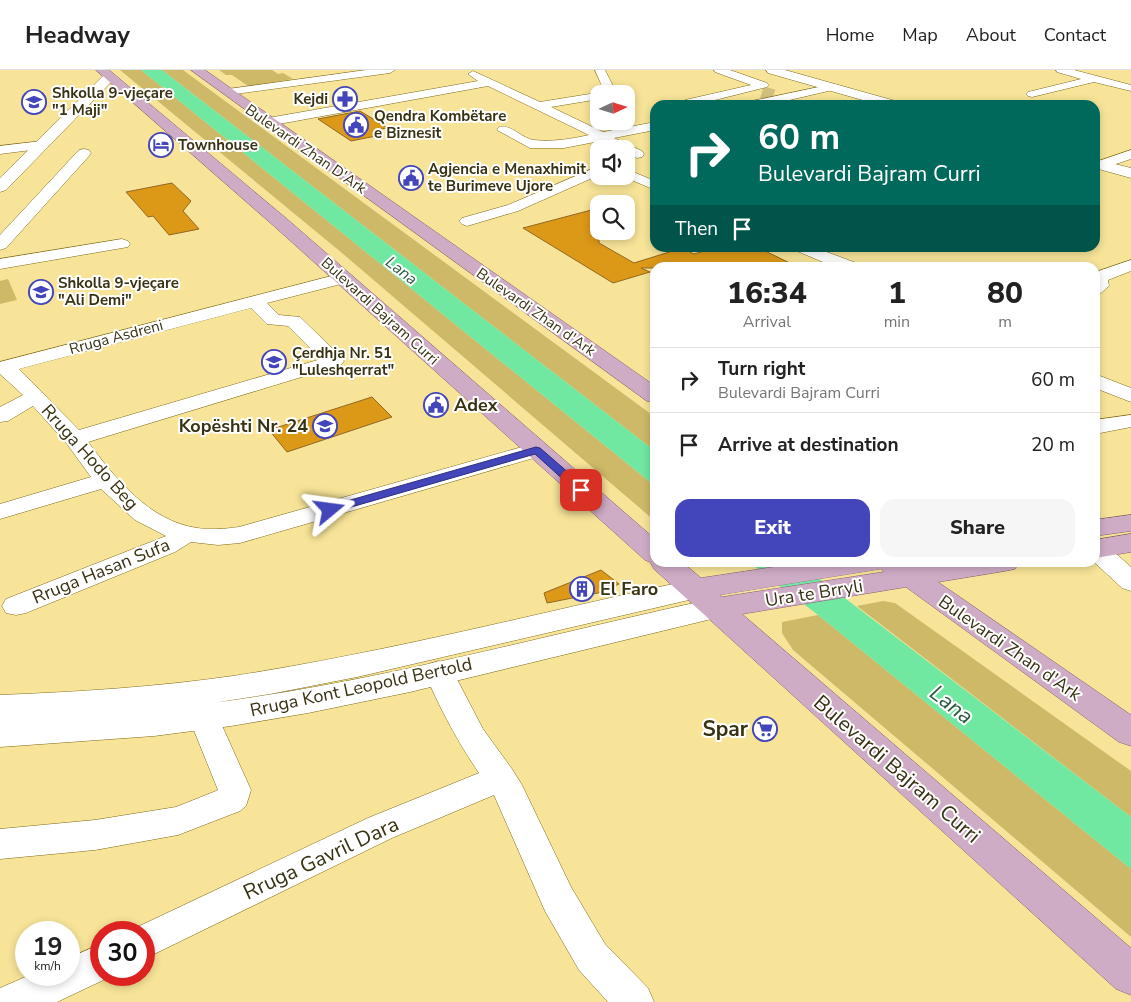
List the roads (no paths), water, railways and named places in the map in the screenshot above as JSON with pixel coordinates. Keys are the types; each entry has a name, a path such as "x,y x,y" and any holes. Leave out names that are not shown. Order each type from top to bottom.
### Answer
{"main road":[{"name":"Bulevardi Zhan D'Ark","path":"197,70 416,227"},
{"path":"772,70 877,100"},
{"path":"0,187 93,94 106,73"},
{"name":"Bulevardi Bajram Curri","path":"106,73 343,278 650,550"},
{"path":"93,94 126,89"},
{"path":"1100,165 1131,173"},
{"name":"Bulevardi Zhan d'Ark","path":"416,227 650,392"},
{"path":"1100,527 1131,523"},
{"path":"1100,548 1131,543"},
{"name":"Bulevardi Bajram Curri","path":"670,567 1131,975"},
{"name":"Ura te Brryli","path":"842,578 863,567"},
{"name":"Ura te Brryli","path":"706,599 900,570 939,567"},
{"name":"Bulevardi Zhan d'Ark","path":"900,570 1131,733"},
{"name":"Rruga Kont Leopold Bertold","path":"0,734 87,730 204,718 308,701 439,672 706,599"},
{"name":"Rruga Kont Leopold Bertold","path":"0,708 66,706 178,696 307,675 706,599"}],"street":[{"path":"228,92 390,70"},
{"path":"464,70 637,154"},
{"path":"600,70 607,85"},
{"path":"704,100 756,90 763,86 719,70"},
{"path":"1061,70 1131,88"},
{"path":"1032,94 1110,72"},
{"path":"268,122 489,82"},
{"path":"768,100 833,87"},
{"path":"539,106 590,97"},
{"path":"503,130 535,145 573,144 650,127"},
{"path":"0,150 42,145"},
{"path":"0,245 84,153"},
{"path":"1100,163 1131,154"},
{"path":"467,221 513,208 590,174"},
{"path":"635,177 650,184"},
{"path":"0,219 25,218"},
{"path":"0,264 122,244"},
{"path":"813,252 838,262"},
{"path":"1100,278 1131,265"},
{"name":"Rruga Asdreni","path":"2,367 343,278"},
{"path":"74,439 334,361 294,320 274,320 254,300"},
{"name":"Rruga Hodo Beg","path":"2,367 35,397 74,439 106,480 128,504 164,527 186,535 220,538 240,535 536,450"},
{"path":"1100,382 1131,396"},
{"path":"0,416 35,397"},
{"path":"1100,426 1131,421"},
{"path":"0,512 106,480"},
{"name":"Rruga Hasan Sufa","path":"16,606 166,546 186,535"},
{"path":"1100,554 1131,582"},
{"path":"439,672 454,706 472,738 500,778 558,899 592,957 634,1002"},
{"path":"0,844 95,835 178,821 228,801 234,796 234,790 204,718"},
{"name":"Rruga Gavril Dara","path":"155,937 380,828 500,778"},
{"path":"14,1002 90,967"}],"water":[{"name":"Lana","path":"141,70 162,70 650,447 650,482"},
{"name":"Lana","path":"755,567 804,567 1131,817 1131,869 818,615"}],"tunnel":[{"path":"762,92 775,96"}],"place":[{"name":"Kejdi","path":"345,99"},
{"name":"Shkolla 9-vjeçare \"1 Maji\"","path":"34,102"},
{"name":"Qendra Kombëtare e Biznesit","path":"356,125"},
{"name":"Townhouse","path":"161,145"},
{"name":"Agjencia e Menaxhimit te Burimeve Ujore","path":"411,178"},
{"name":"Shkolla 9-vjeçare \"Ali Demi\"","path":"41,292"},
{"name":"Çerdhja Nr. 51 \"Luleshqerrat\"","path":"274,362"},
{"name":"Adex","path":"436,405"},
{"name":"Kopështi Nr. 24","path":"325,426"},
{"name":"El Faro","path":"582,589"},
{"name":"Spar","path":"765,729"}]}
